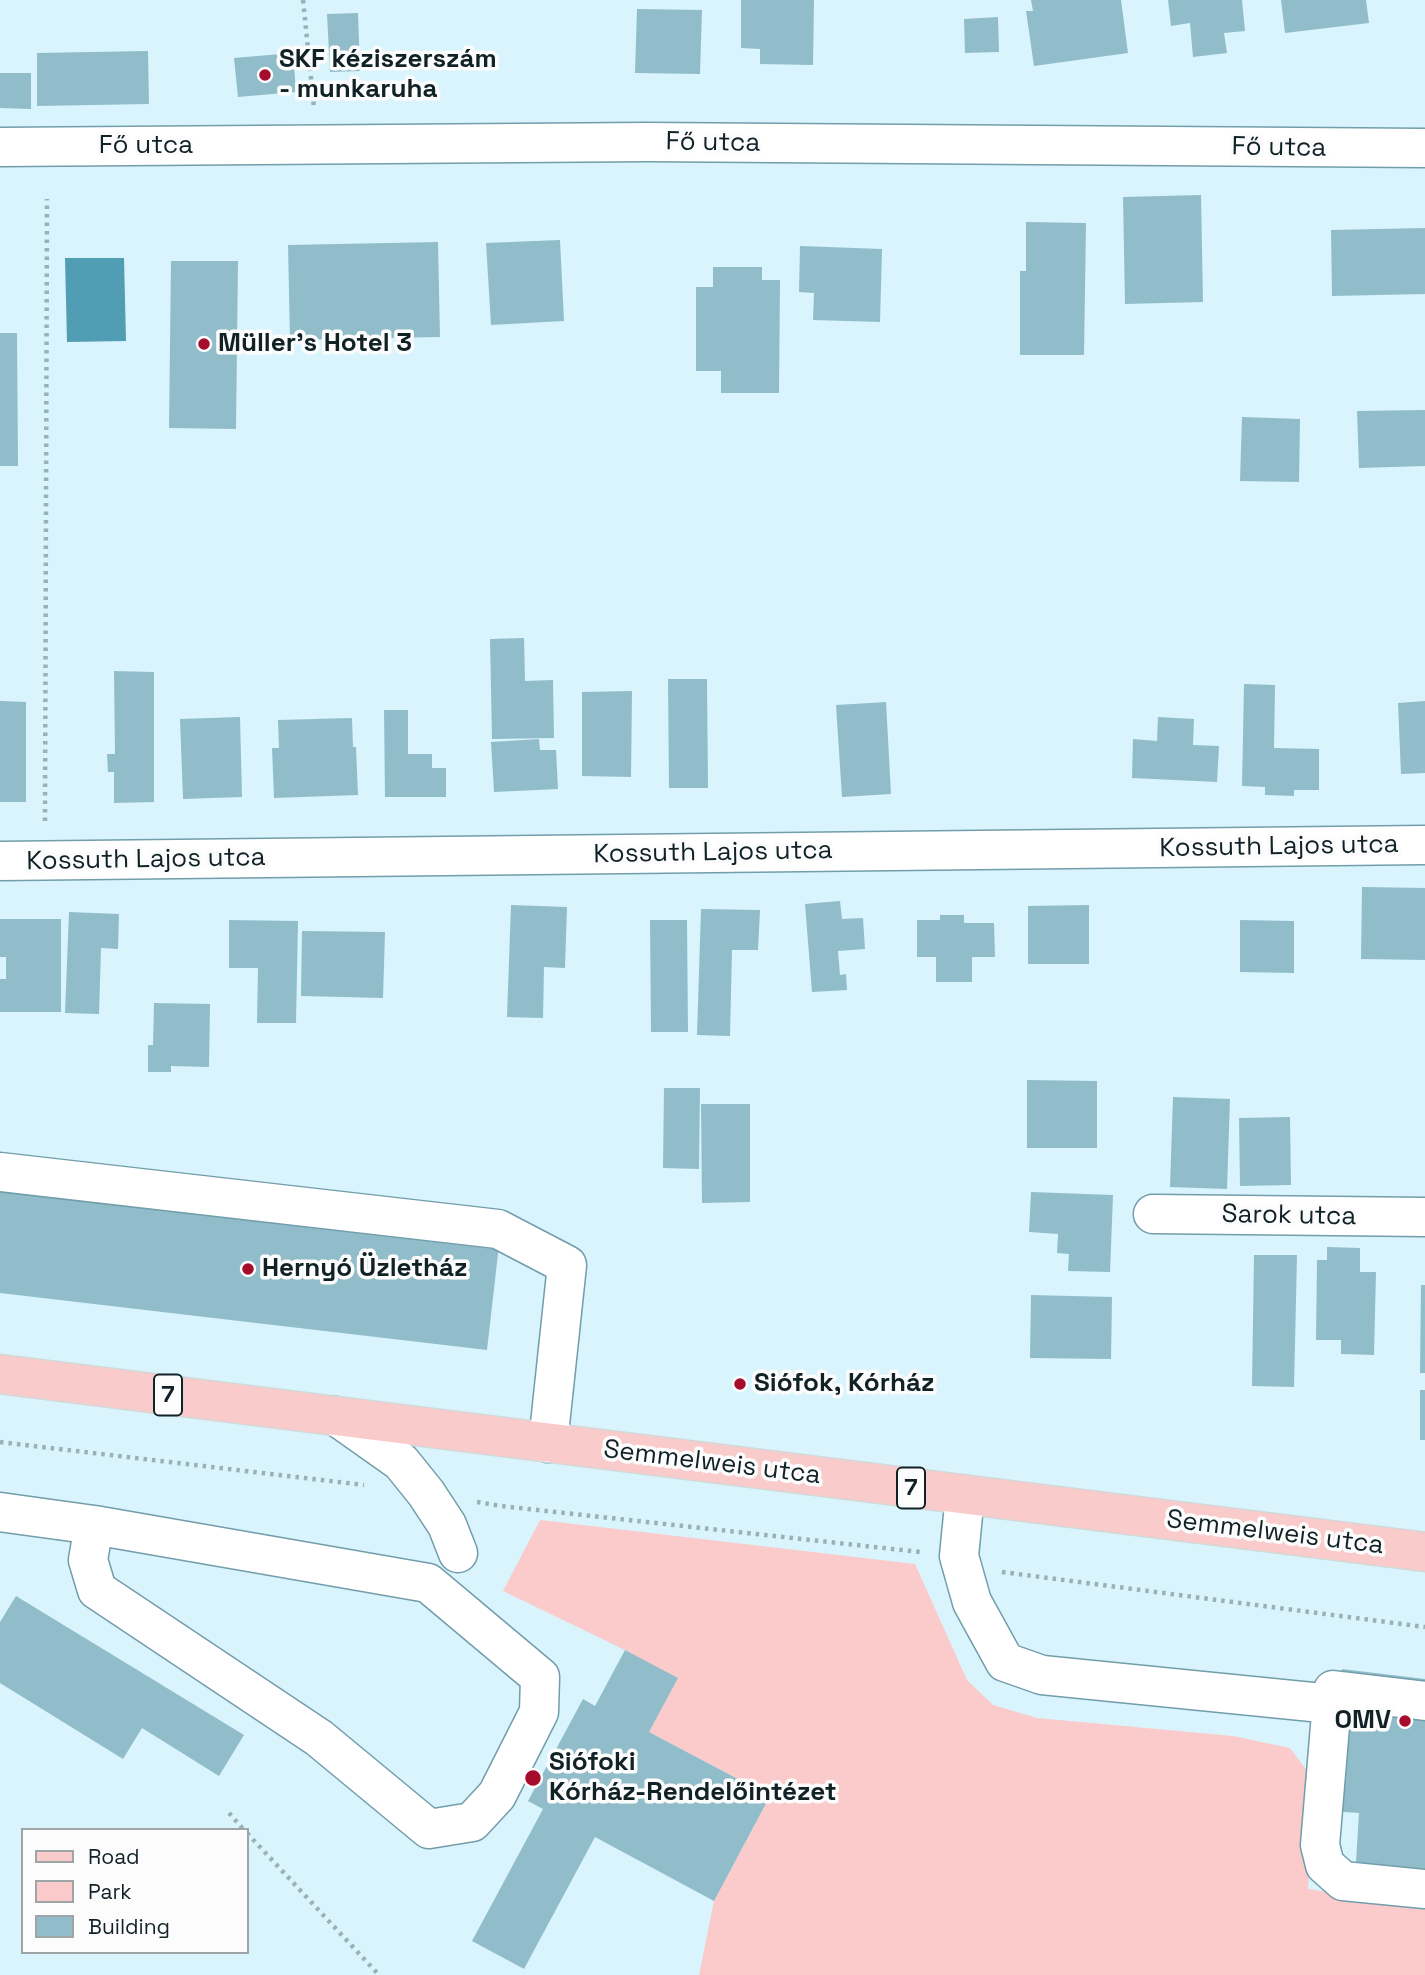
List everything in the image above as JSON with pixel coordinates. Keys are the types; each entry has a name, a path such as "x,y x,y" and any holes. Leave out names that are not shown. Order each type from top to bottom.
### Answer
{"main road":[{"name":"Semmelweis utca","path":"0,1374 1425,1552"}],"street":[{"name":"Fő utca","path":"0,146 647,142 1425,148"},
{"name":"Kossuth Lajos utca","path":"0,861 1425,845"},
{"path":"0,1172 498,1229 567,1265 548,1443"},
{"name":"Sarok utca","path":"1153,1214 1425,1217"},
{"path":"336,1416 401,1462 447,1525 458,1553"},
{"path":"965,1495 959,1556 972,1602 1005,1662 1042,1675 1332,1704"},
{"path":"0,1512 94,1525 428,1583 540,1677 539,1712 497,1795 472,1822 429,1829 319,1738 97,1590 88,1560 94,1525"},
{"path":"1425,1701 1333,1690 1320,1845 1325,1865 1343,1881 1425,1889"}],"path":[{"path":"303,0 318,145"},
{"path":"45,861 47,199"},
{"path":"0,1441 366,1486"},
{"path":"540,1510 919,1552"},
{"path":"959,1556 993,1571 1425,1627"},
{"path":"229,1813 242,1828"},
{"path":"248,1834 379,1975"}],"green space":[{"path":"540,1520 915,1564 967,1680 993,1705 1037,1718 1233,1736 1290,1748 1314,1780 1308,1889 1425,1907 1425,1975 699,1975 714,1901 770,1796 649,1732 677,1679 625,1650 503,1591"}],"water":[{"path":"65,258 124,258 126,341 67,342"}],"building":[{"path":"741,0 814,0 813,65 760,64 760,49 741,48"},
{"path":"1031,0 1121,0 1128,53 1034,66 1026,11 1033,11"},
{"path":"1168,0 1242,0 1245,31 1224,33 1227,53 1193,57 1190,23 1171,26"},
{"path":"1281,0 1366,0 1369,23 1285,33"},
{"path":"637,9 702,10 700,74 635,73"},
{"path":"358,13 360,71 330,72 327,14"},
{"path":"998,17 999,52 965,53 964,19"},
{"path":"148,51 149,104 37,106 37,53"},
{"name":"SKF kéziszerszám - munkaruha","path":"293,53 296,92 238,97 234,58"},
{"path":"0,73 31,73 31,109 0,108"},
{"path":"1201,195 1203,302 1125,304 1123,197"},
{"path":"1026,222 1086,223 1084,355 1020,355 1020,271 1026,271"},
{"path":"1425,228 1425,294 1332,296 1331,230"},
{"path":"560,240 564,321 491,325 486,243"},
{"path":"438,242 440,337 290,340 288,245"},
{"path":"800,246 882,249 880,322 813,320 814,293 799,292"},
{"name":"Müller's Hotel 3","path":"171,261 238,261 236,429 169,428"},
{"path":"713,267 762,267 762,280 780,280 779,393 721,393 721,371 696,371 696,287 713,287"},
{"path":"0,333 17,333 18,466 0,466"},
{"path":"1425,410 1425,466 1359,468 1357,411"},
{"path":"1242,417 1300,419 1299,482 1240,481"},
{"path":"524,638 525,681 553,680 554,738 492,739 490,639"},
{"path":"114,671 154,672 154,802 114,803 114,772 108,772 107,754 115,754"},
{"path":"668,679 707,679 708,788 669,788"},
{"path":"1244,684 1275,685 1274,748 1319,749 1319,790 1294,790 1294,796 1265,795 1265,787 1242,786"},
{"path":"632,691 631,777 582,776 582,692"},
{"path":"0,701 26,702 26,802 0,802"},
{"path":"1425,701 1425,773 1401,774 1398,703"},
{"path":"886,702 891,794 842,797 836,705"},
{"path":"384,710 408,710 408,754 432,754 432,768 446,768 446,797 385,797"},
{"path":"240,717 242,797 183,799 180,719"},
{"path":"1158,717 1194,719 1193,745 1219,746 1217,782 1132,778 1133,739 1157,741"},
{"path":"352,718 358,795 274,798 272,748 279,748 278,720"},
{"path":"539,739 540,750 556,750 558,789 494,792 491,742"},
{"path":"1362,887 1425,888 1425,960 1361,959"},
{"path":"840,901 842,919 863,918 865,949 838,951 840,975 846,974 847,990 812,992 805,904"},
{"path":"511,905 567,907 565,968 544,967 543,1018 507,1017"},
{"path":"1089,905 1089,964 1028,964 1028,906"},
{"path":"701,909 760,910 758,950 732,950 730,1036 697,1035"},
{"path":"69,912 119,914 118,949 101,948 99,1014 65,1013"},
{"path":"940,915 964,915 964,923 994,923 995,957 972,957 972,982 936,982 936,957 917,957 917,920 940,920"},
{"path":"0,919 61,919 61,1012 0,1012 0,979 6,979 6,957 0,957"},
{"path":"229,920 298,921 296,1023 257,1023 258,968 229,968"},
{"path":"650,920 687,920 688,1032 651,1032"},
{"path":"1240,920 1294,921 1294,973 1240,972"},
{"path":"302,931 385,932 383,998 301,996"},
{"path":"154,1003 210,1004 209,1067 171,1066 171,1072 148,1072 148,1045 153,1045"},
{"path":"1027,1080 1097,1081 1097,1148 1027,1148"},
{"path":"664,1088 700,1088 699,1169 663,1168"},
{"path":"1173,1097 1230,1099 1227,1189 1170,1187"},
{"path":"701,1104 750,1104 750,1202 702,1203"},
{"path":"1290,1117 1291,1185 1240,1186 1239,1118"},
{"name":"Hernyó Üzletház","path":"0,1186 499,1245 487,1350 0,1293"},
{"path":"1031,1192 1113,1195 1110,1272 1068,1271 1069,1254 1057,1253 1058,1234 1029,1232"},
{"path":"1327,1247 1360,1248 1360,1272 1376,1272 1374,1355 1341,1354 1341,1340 1316,1340 1317,1260 1327,1260"},
{"path":"1254,1255 1297,1255 1294,1387 1252,1386"},
{"path":"1421,1285 1425,1285 1425,1373 1420,1373"},
{"path":"1031,1295 1112,1297 1111,1359 1030,1358"},
{"path":"1420,1390 1425,1390 1425,1440 1420,1440"},
{"path":"16,1596 244,1735 219,1776 142,1728 123,1759 0,1683 0,1622"},
{"path":"625,1650 678,1678 649,1732 770,1796 714,1901 595,1837 524,1969 472,1941 543,1809 528,1801 583,1699 595,1706"},
{"path":"1342,1669 1425,1679 1425,1874 1356,1862 1359,1813 1328,1811"}],"place":[{"name":"SKF kéziszerszám - munkaruha","path":"265,75"},
{"name":"Müller's Hotel 3","path":"204,344"},
{"name":"Hernyó Üzletház","path":"248,1269"},
{"name":"Siófok, Kórház","path":"740,1384"},
{"name":"OMV","path":"1405,1721"},
{"name":"Siófoki Kórház-Rendelőintézet","path":"533,1778"}]}
